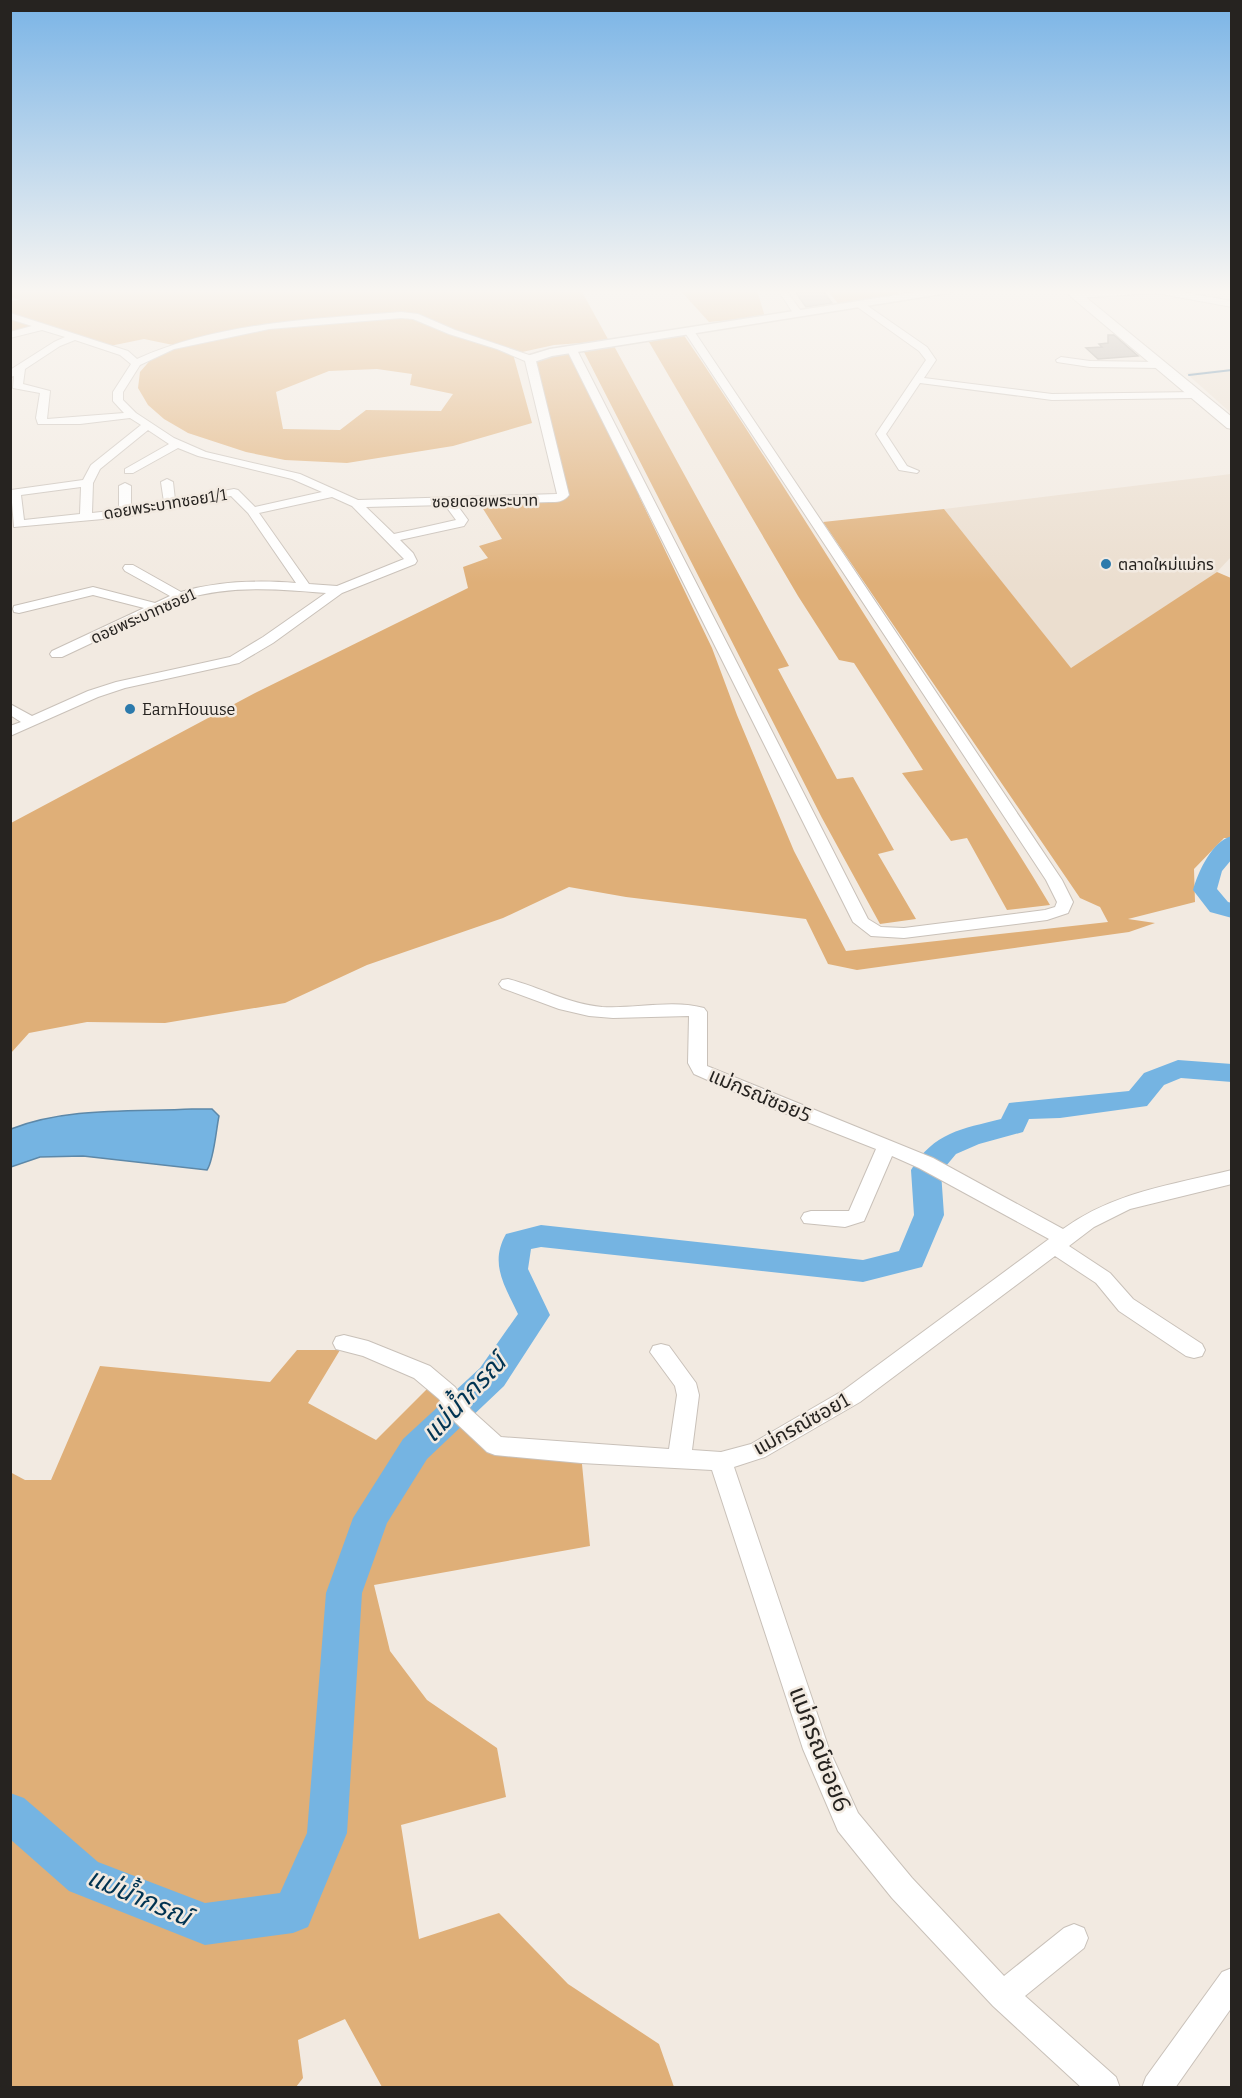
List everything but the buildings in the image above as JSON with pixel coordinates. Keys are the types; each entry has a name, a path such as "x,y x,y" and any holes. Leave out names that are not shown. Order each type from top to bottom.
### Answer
{"main road":[{"path":"1187,388 1232,425"}],"street":[{"path":"28,388 45,391 45,403 40,418 42,422 80,421 132,415"},
{"name":"ซอยดอยพระบาท","path":"121,388 118,401 132,415 178,443 202,454 296,476 356,504 559,498 563,495 536,388"},
{"path":"591,388 861,922 877,932 904,933 1047,915 1062,910 1065,902 1054,880 727,388"},
{"path":"913,388 881,434 903,468 913,471"},
{"path":"967,388 1048,401 1191,391"},
{"path":"1083,392 1191,391"},
{"path":"86,515 90,478 94,466 147,425"},
{"path":"129,471 178,443"},
{"path":"10,483 90,478"},
{"name":"ดอยพระบาทซอย1/1","path":"90,478 15,492 18,524 86,515 125,513 234,492 252,511 304,586"},
{"path":"167,482 170,504"},
{"path":"125,513 126,486"},
{"path":"252,511 335,493"},
{"path":"392,538 460,523 462,520 449,502"},
{"path":"10,732 93,694 121,685 234,660 268,640 338,590 411,561 392,538 356,504"},
{"path":"129,568 180,596"},
{"name":"ดอยพระบาทซอย1","path":"57,654 180,596 204,589 226,586 304,586 338,590"},
{"path":"19,609 93,591 156,607"},
{"path":"10,708 31,722"},
{"name":"แม่กรณ์ซอย5","path":"508,984 575,1008 602,1012 681,1009 698,1012 697,1063 700,1070 771,1101 887,1146"},
{"path":"811,1218 845,1220 857,1216 887,1146 947,1174 1059,1242 1103,1278 1126,1305 1194,1350"},
{"name":"แม่กรณ์ซอย1","path":"344,1343 368,1349 422,1372 437,1383 495,1446 581,1454 721,1461 758,1451 852,1396 1087,1221 1124,1203 1232,1177"},
{"path":"661,1352 685,1383 688,1395 679,1459"},
{"name":"แม่กรณ์ซอย6","path":"721,1461 816,1749 848,1822 902,1888 1003,1996 1105,2088"},
{"path":"1003,1996 1074,1938"},
{"path":"1158,2088 1232,1982"}],"shaded area":[{"path":"138,388 286,388 276,392 283,429 340,430 366,410 441,411 453,394 424,388 522,388 532,423 453,446 347,463 285,460 246,452 188,433 164,419 148,405"},
{"path":"536,388 591,388 645,494 639,496 712,648 737,715 794,851 846,951 1108,922 1100,907 1080,898 823,522 944,509 1071,668 1217,572 1231,578 1231,838 1224,838 1194,869 1195,902 1128,919 1155,923 1129,932 857,970 828,964 806,919 626,897 569,887 503,918 367,965 285,1003 165,1023 87,1022 29,1033 11,1053 11,823 255,693 468,588 463,567 488,558 479,546 502,539 480,504 565,496"},
{"path":"602,388 637,388 789,666 778,669 837,779 853,777 894,850 878,854 916,919 880,924 822,818"},
{"path":"676,388 719,388 1050,905 1007,910 967,838 951,841 902,773 923,770 854,663 839,660 798,596"},
{"path":"1203,388 1231,388 1231,413"},
{"name":"ตลาดใหม่แม่กร","path":"1231,474 1231,557 1217,572 1071,669 944,509"},
{"path":"297,1350 340,1350 308,1403 376,1440 434,1382 475,1434 581,1454 590,1546 374,1585 390,1651 427,1700 497,1748 506,1797 401,1825 419,1939 499,1913 568,1984 659,2044 674,2087 382,2087 345,2019 298,2040 303,2078 296,2087 11,2087 10,1472 25,1480 51,1480 100,1366 270,1382"}],"water":[{"path":"212,1109 219,1116 213,1152 207,1170 83,1156 40,1157 11,1167 11,1129 32,1122 100,1112"}],"waterway":[{"name":"แม่น้ำกรณ์","path":"1232,843 1210,870 1205,890 1219,907 1232,911"},
{"name":"แม่น้ำกรณ์","path":"10,1812 84,1877 205,1924 293,1912 327,1833 344,1593 371,1518 415,1449 492,1377 534,1315 513,1269 517,1242 541,1236 863,1271 911,1259 929,1215 926,1170 946,1147 969,1137 1013,1125 1019,1110 1060,1109 1137,1099 1154,1079 1178,1069 1232,1073"}],"place":[{"name":"ตลาดใหม่แม่กร","path":"1106,564"},
{"name":"EarnHouuse","path":"130,709"}]}
